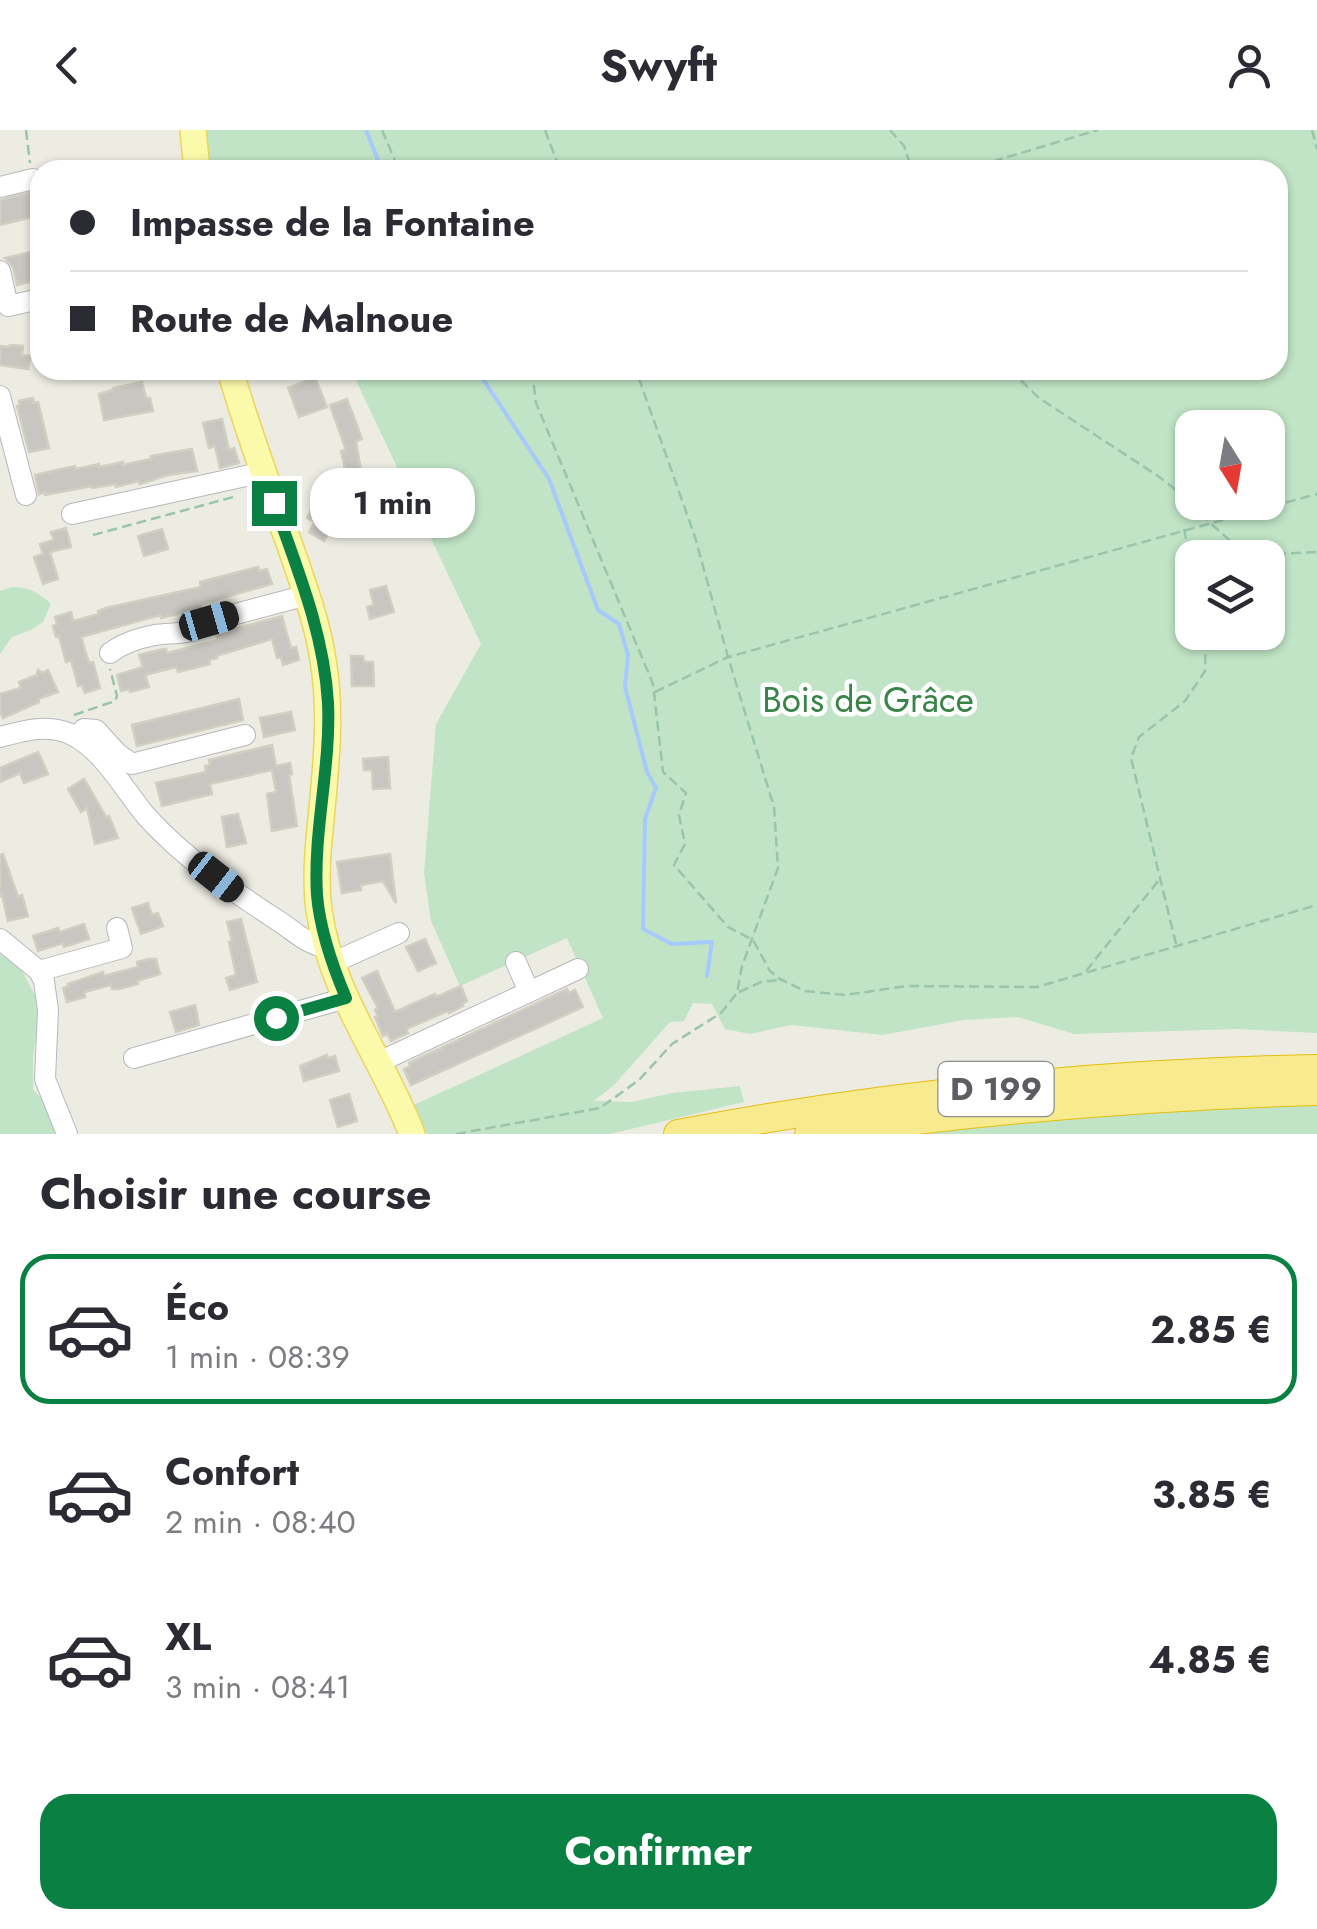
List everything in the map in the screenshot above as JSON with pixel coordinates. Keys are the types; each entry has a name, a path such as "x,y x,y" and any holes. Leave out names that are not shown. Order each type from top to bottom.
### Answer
{"highway":[{"name":"D 199","path":"678,1134 969,1091 1139,1077 1317,1069"},
{"name":"D 199","path":"809,1134 1103,1102 1317,1091"}],"main road":[{"path":"193,130 196,160"},
{"path":"233,380 307,595 323,658 328,736 317,878 319,910 346,998 412,1134"}],"street":[{"path":"0,187 30,181"},
{"path":"0,271 8,306 30,301"},
{"path":"0,396 26,495"},
{"path":"72,514 266,479"},
{"path":"110,653 122,644 156,634 172,635 201,628 209,621 307,595"},
{"path":"0,737 41,728 69,734 94,750 143,812 180,849 255,907 330,956 399,934"},
{"path":"69,734 96,730 132,764 245,735"},
{"path":"39,971 122,948 117,928"},
{"path":"0,939 39,971 44,981 46,1084 67,1134"},
{"path":"516,962 530,992"},
{"path":"379,1062 578,970"},
{"path":"134,1058 346,998"}],"path":[{"path":"26,130 30,160"},
{"path":"382,130 395,160"},
{"path":"545,130 556,160"},
{"path":"890,130 904,146 909,160"},
{"path":"998,160 1098,130"},
{"path":"1312,130 1317,149"},
{"path":"533,380 536,403 653,684 663,772 686,794 679,815 685,844 674,864 728,927 753,940 770,972 780,979 805,991 845,994 907,986 1036,988 1317,905"},
{"path":"640,380 695,537 774,807 778,868 742,966 738,993"},
{"path":"1020,380 1039,398 1197,506 1236,546 1248,552 1317,552"},
{"path":"94,536 212,504 266,479"},
{"path":"654,692 728,656 1317,494"},
{"path":"1184,529 1186,540"},
{"path":"1176,946 1131,758 1139,737 1186,701 1205,671 1206,650"},
{"path":"69,734 75,713 117,698 110,653"},
{"path":"1085,972 1160,878"},
{"path":"456,1134 600,1108 639,1080 672,1044 721,1013 738,993 761,982 780,979"}],"green space":[{"name":"Bois de Grâce","path":"205,130 1317,130 1317,1033 1237,1029 1074,1034 1018,1017 964,1020 883,1035 791,1025 750,1034 725,1029 712,1004 693,1003 684,1021 670,1022 615,1084 594,1101 632,1102 672,1093 740,1086 744,1102 610,1134 428,1134 403,1110 603,1018 567,938 460,986 431,921 424,873 436,724 481,644 356,380 1288,380 1288,160 207,160"},
{"path":"12,587 33,591 51,604 43,622 12,637 0,654 0,591"},
{"path":"0,954 21,969 35,995 38,1020 33,1090 53,1109 63,1134 0,1134"},
{"path":"1317,1104 1317,1134 887,1134 1138,1109"}],"building":[{"path":"30,192 30,218 0,225 0,200"},
{"path":"30,252 30,282 17,285 13,267 5,258"},
{"path":"0,346 23,346 22,355 30,356 28,369 0,365"},
{"path":"316,380 327,407 299,417 288,388"},
{"path":"142,382 153,411 104,420 99,394"},
{"path":"33,398 34,403 38,402 49,448 29,452 17,406 19,401"},
{"path":"347,399 362,439 356,441 361,471 346,474 341,451 346,450 330,405"},
{"path":"222,419 229,450 234,448 239,463 220,468 215,446 209,448 203,423"},
{"path":"192,449 197,471 140,484 139,481 39,494 35,475 75,466 76,469 99,464 123,465"},
{"path":"317,500 330,507 334,500 348,508 343,518 350,522 342,537 330,530 324,541 309,532 315,522 307,518"},
{"path":"66,528 71,547 50,552 58,579 43,584 34,557 43,554 40,544 54,540 51,532"},
{"path":"162,529 168,549 144,556 138,536"},
{"path":"258,567 259,571 267,569 272,584 200,604 198,609 161,618 160,615 81,637 100,688 85,693 82,685 78,686 71,660 66,662 59,636 56,637 55,617 71,612 73,621 99,614 106,608 201,587 200,582"},
{"path":"386,586 394,612 370,619 367,607 374,605 370,590"},
{"path":"282,616 291,648 296,647 299,660 283,665 272,639 216,656 209,660 210,664 145,675 149,687 121,691 117,675 143,667 139,655 163,649 167,653 218,640 216,634"},
{"path":"351,656 363,656 364,662 373,662 374,686 352,686"},
{"path":"38,670 48,670 58,692 3,718 0,694 21,688 19,682 37,675"},
{"path":"239,699 243,720 137,746 132,725"},
{"path":"291,712 295,730 264,737 260,718"},
{"path":"272,745 276,766 290,763 297,826 272,831 267,794 276,792 272,770 210,784 212,794 162,806 156,783 206,772 209,760"},
{"path":"38,752 48,774 24,783 20,773 0,782 0,768"},
{"path":"388,757 390,788 373,789 372,770 364,770 363,759"},
{"path":"84,779 106,817 109,816 118,838 95,844 87,808 81,812 68,789"},
{"path":"238,814 246,843 227,847 222,817"},
{"path":"3,854 28,916 8,921 0,896"},
{"path":"390,854 396,903 383,881 342,893 337,862"},
{"path":"148,903 152,915 158,913 163,926 141,934 132,908"},
{"path":"241,919 257,982 230,990 226,978 236,975 227,922"},
{"path":"84,924 89,939 38,951 33,936"},
{"path":"425,939 436,963 418,971 406,947"},
{"path":"156,959 160,974 119,989 112,989 111,985 84,992 85,997 67,1002 63,988 68,984 103,972 104,976 138,967 137,962"},
{"path":"377,971 395,1012 461,986 467,1001 449,1013 406,1029 408,1033 391,1041 387,1034 383,1036 375,1017 378,1008 362,978"},
{"path":"567,989 569,993 575,990 583,1007 411,1085 404,1069 409,1063"},
{"path":"195,1005 199,1025 176,1032 170,1012"},
{"path":"327,1055 335,1056 339,1071 304,1081 300,1066"},
{"path":"349,1094 357,1121 338,1127 330,1100"}],"waterway":[{"path":"366,130 378,160"},
{"path":"484,380 549,479 598,610 619,624 628,655 625,687 647,772 656,788 645,819 643,929 672,944 712,942 707,976"}],"route":[{"path":"274,503 307,595 323,658 328,736 317,894 327,948 346,998 276,1018"}]}
